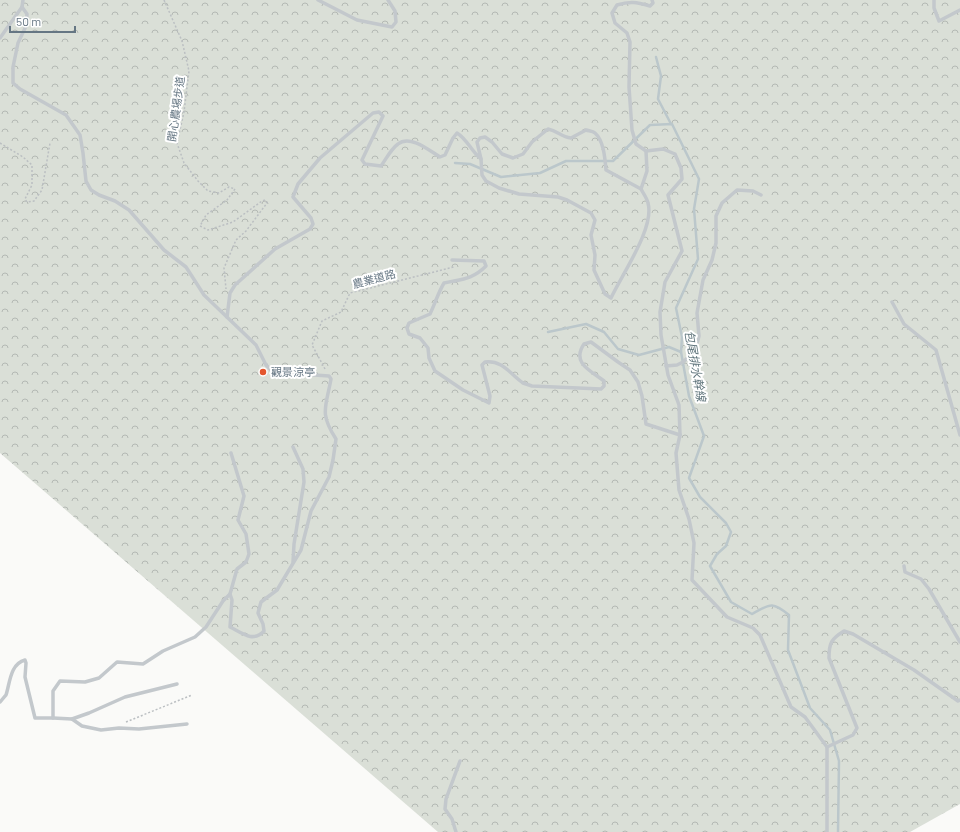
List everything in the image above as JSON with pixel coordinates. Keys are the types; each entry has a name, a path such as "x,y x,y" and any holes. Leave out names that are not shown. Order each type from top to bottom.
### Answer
{"lane":[{"path":"0,38 22,7 23,0"},
{"path":"318,0 357,20 392,27 396,22 395,11 388,0"},
{"path":"652,0 653,3 650,6 637,2 627,2 617,5 612,13 615,23 627,33 630,42 629,87 632,130 636,144 646,151 663,149 675,154 681,168 682,179 668,195 682,251 665,282 660,312 666,366 679,405 680,435 676,454 679,490 689,519 694,543 692,580 727,616 753,628 760,635 791,707 805,717 827,746 827,832"},
{"path":"934,0 934,8 939,21 960,10"},
{"path":"22,7 27,14 26,26 18,43 13,67 13,83 20,89 66,115 80,135 86,181 91,190 99,195 115,201 129,210 164,250 186,267 204,295 256,345 266,365 271,370 285,373 329,376 331,379 324,406 325,417 336,439 329,477 311,512 301,550 278,590 261,602 258,613 263,624 264,631 260,636 252,637 230,627 232,600 230,594"},
{"path":"227,317 230,293 235,285 275,249 310,229 313,224 311,218 293,197 298,184 320,158 373,113 379,112 383,116 362,160 365,164 380,166 398,143 406,141 414,141 440,157 445,155 457,133 463,137 475,154 481,159"},
{"path":"548,129 556,130 565,137 571,138 586,130 594,132 600,139 606,170 641,189 648,203 649,219 637,250 611,298 605,294 594,270 595,255 591,235 595,220 591,213 567,200 519,194 499,188 486,181 482,175 481,159 477,142 480,138 485,137 492,142 502,154 513,158 523,154 532,142 548,129"},
{"path":"641,189 647,171 646,151"},
{"path":"666,366 677,365 683,362 695,351 699,336 697,313 703,280 712,260 716,243 716,216 722,203 737,190 753,191 760,195"},
{"path":"452,260 479,260 484,261 486,266 481,271 465,280 444,283 437,293 434,307 430,314 408,323 407,328 409,334 420,338 428,348 429,358 435,371 463,390 489,403 490,396 482,365 485,362 491,361 504,366 524,383 532,386 601,389 604,386 604,381 585,368 580,358 580,350 584,344 591,342 630,370 638,382 642,396 646,424 680,435"},
{"path":"892,302 904,324 936,350 960,435"},
{"path":"293,447 303,469 304,482 294,544 293,564"},
{"path":"53,718 53,691 60,681 85,682 99,678 117,662 143,664 163,651 195,637 206,627 223,601 230,594 237,569 246,562 249,554 246,534 238,520 244,496 231,452"},
{"path":"904,566 905,572 921,579 929,588 960,642"},
{"path":"827,746 838,743 853,735 857,728 829,658 829,645 835,637 844,631 853,634 914,670 958,701 960,700"},
{"path":"0,702 5,696 14,668 20,661 25,660 24,677 35,718 72,719 125,697 177,684"},
{"path":"72,719 82,726 101,730 119,728 139,729 187,724"},
{"path":"456,832 452,818 445,809 446,799 460,761"}],"path":[{"name":"開心農場步道","path":"164,0 182,41 189,71 184,112 177,142 184,163 198,181 208,190 218,193 229,187 235,189 227,200 206,215 200,226 208,230 233,222 262,201 265,200 267,203 246,232 236,240 224,268 226,288 230,293"},
{"path":"0,143 23,157 32,165 32,185 25,199 27,202 34,201 42,190 50,144"},
{"name":"農業道路","path":"329,376 312,345 322,321 341,312 350,293 456,266"},
{"path":"119,728 127,721 192,695"}],"green space":[{"path":"0,0 960,0 960,804 910,832 438,832 0,453"}],"waterway":[{"path":"656,57 661,76 658,99 671,124"},
{"name":"包尾排水幹線","path":"455,163 470,164 501,177 540,173 566,161 613,161 650,125 672,124 699,179 694,209 698,259 676,308 682,337 681,352 689,396 704,436 689,478 700,497 726,523 731,532 726,546 717,554 710,566 731,602 752,614 767,606 775,606 789,615 788,650 810,708 830,730 839,761 838,832"},
{"path":"548,332 586,324 604,332 618,349 639,355 669,347 681,352"}],"place":[{"name":"觀景涼亭","path":"263,372"}]}
